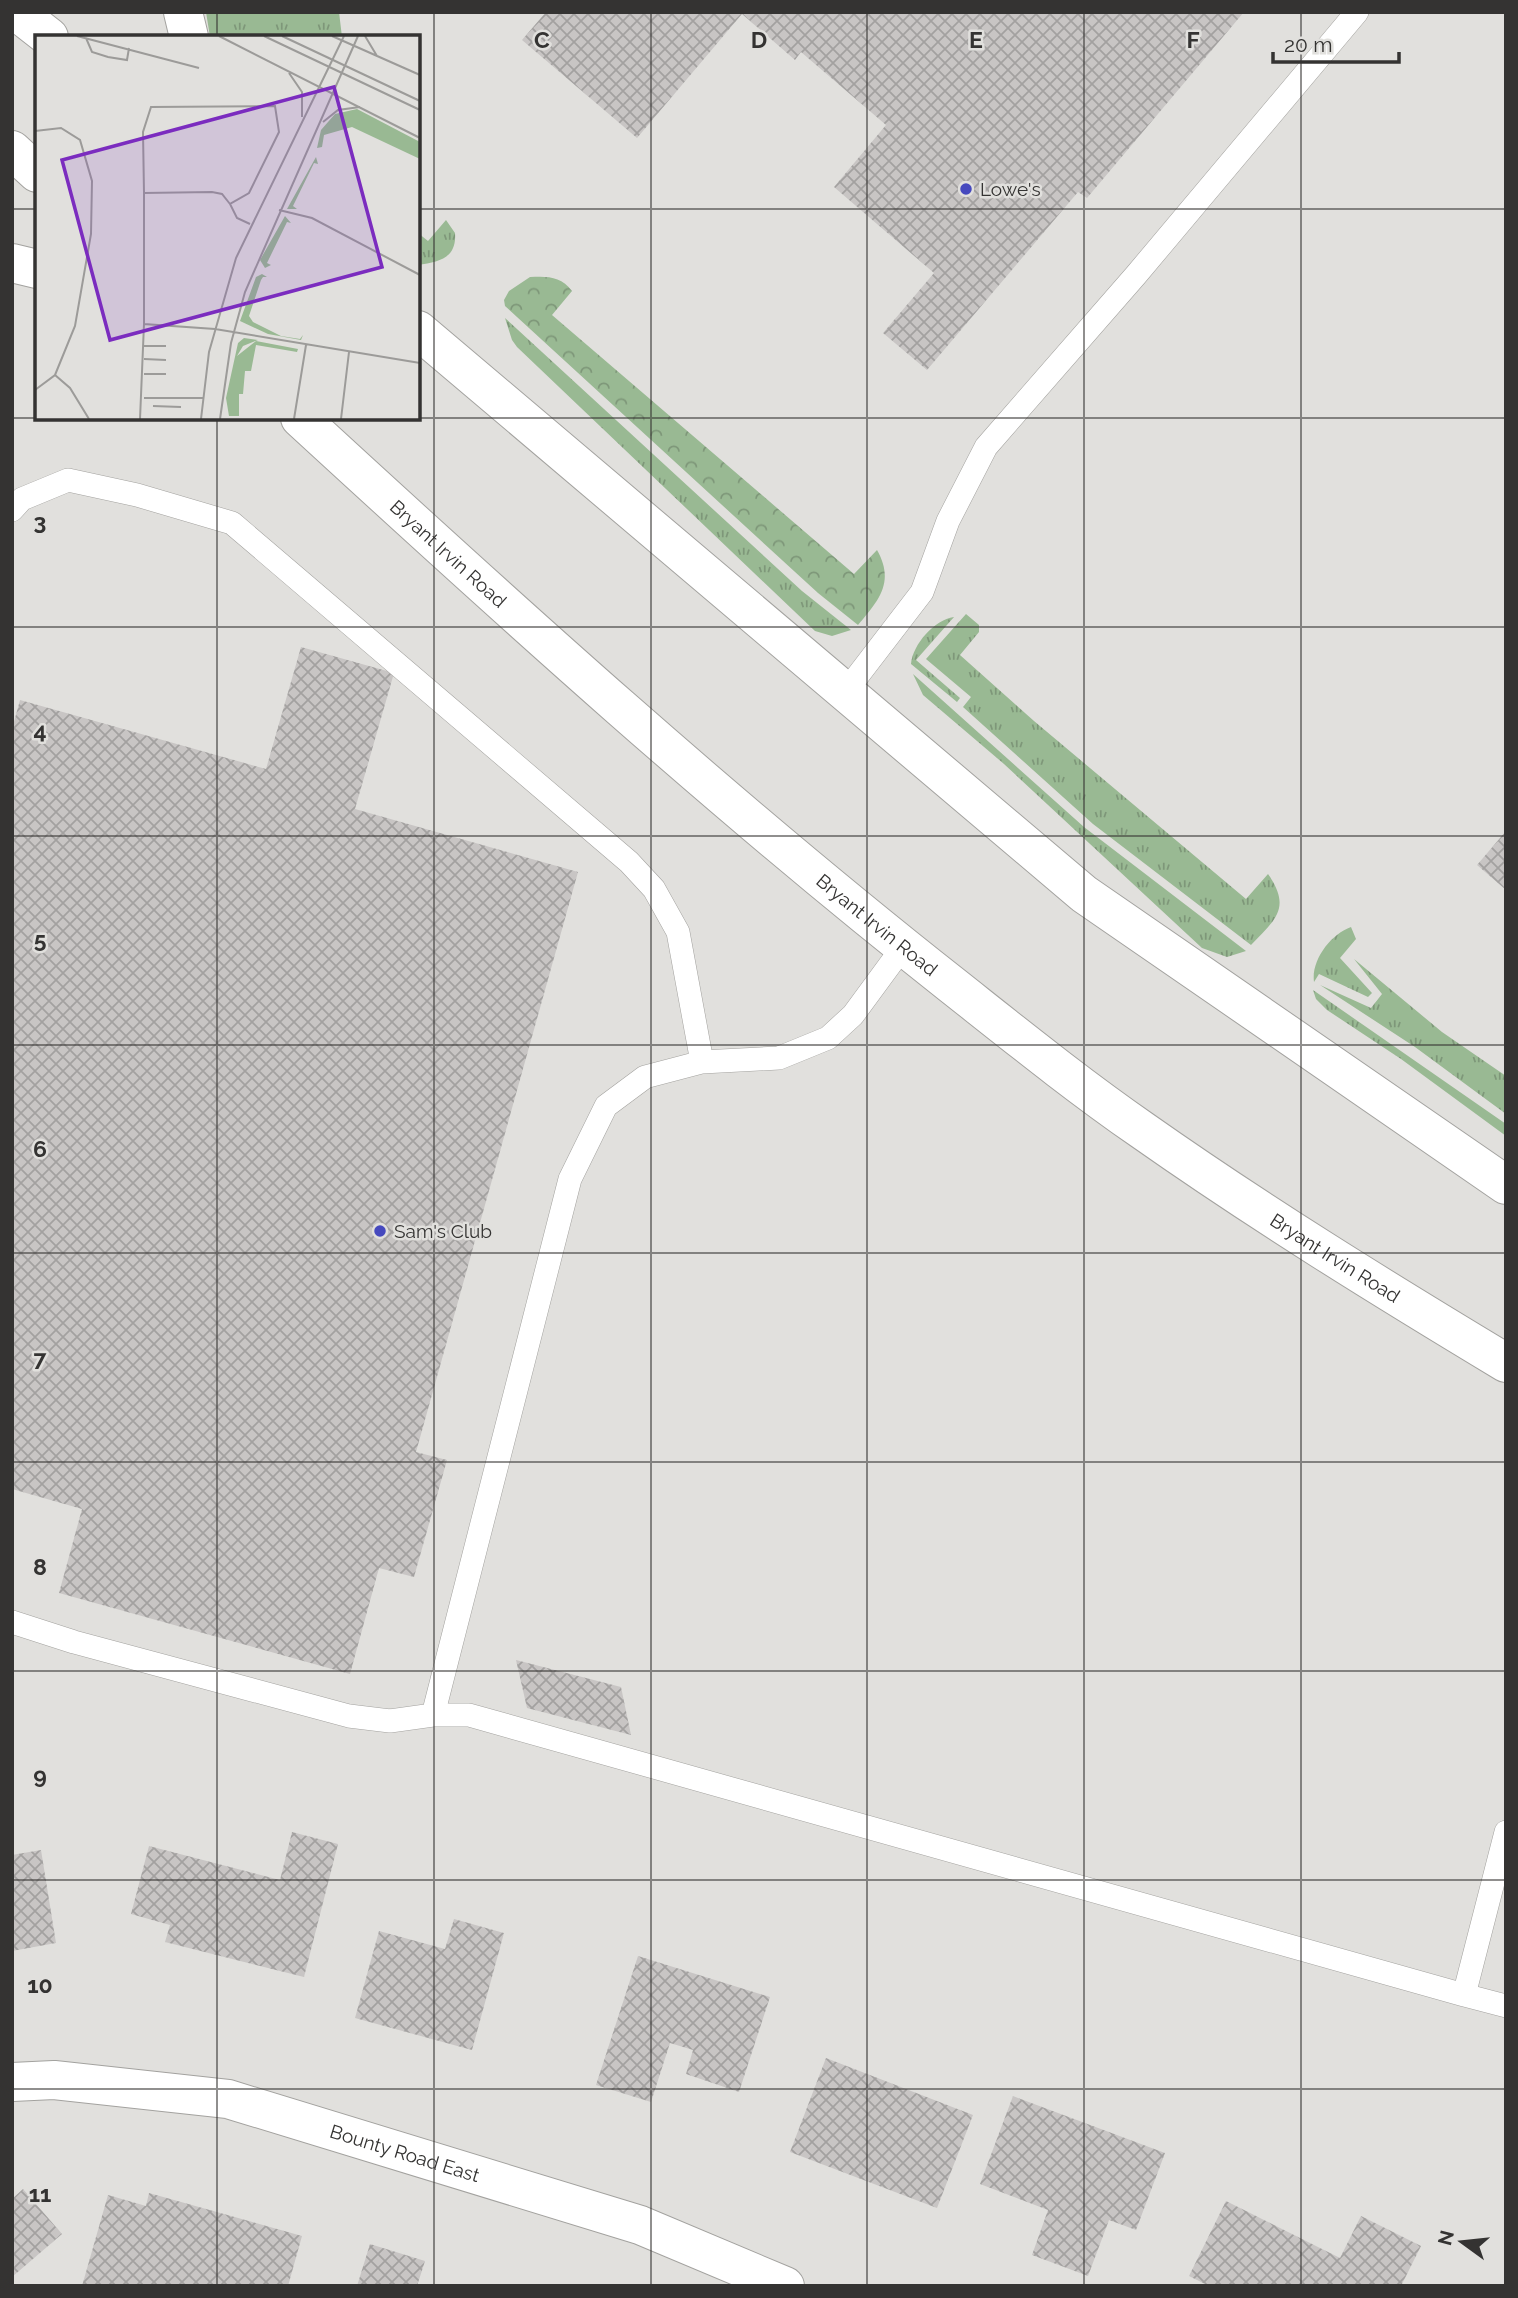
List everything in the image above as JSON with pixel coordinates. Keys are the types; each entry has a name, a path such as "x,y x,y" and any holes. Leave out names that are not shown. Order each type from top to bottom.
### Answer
{"main road":[{"path":"183,12 188,35"},
{"path":"12,150 35,171"},
{"path":"12,263 35,269"},
{"path":"420,332 1084,894 1506,1185"},
{"name":"Bryant Irvin Road","path":"302,420 668,748 796,860 903,947 1141,1129 1375,1283 1506,1363"},
{"name":"Bounty Road East","path":"12,2082 54,2080 228,2099 639,2225 785,2286"}],"lane":[{"path":"846,691 922,592 948,521 986,447 1152,256 1357,12"},
{"path":"12,510 22,499 68,480 137,495 232,523 629,862 654,889 678,932 702,1062"},
{"path":"433,1715 570,1179 606,1106 645,1077 702,1062 779,1058 828,1038 853,1016 903,947"},
{"path":"12,1622 74,1642 349,1716 390,1721 433,1715 469,1715 1506,2006"},
{"path":"1464,1995 1506,1832"}],"green space":[{"path":"206,12 339,12 342,35 210,35"},
{"path":"446,220 455,233 450,253 439,260 420,265 420,235 428,241"},
{"path":"530,277 553,278 568,286 572,291 552,315 854,574 877,550 885,572 882,590 858,625 818,593 505,306 504,300 509,291"},
{"path":"505,318 802,591 851,630 832,636 815,631 517,347"},
{"path":"966,614 979,625 979,632 960,655 1034,721 1246,899 1268,874 1279,896 1278,913 1251,945 1093,824 963,707 971,697 926,659"},
{"path":"954,617 916,660 960,698 957,702 911,664 920,641 926,634 939,623"},
{"path":"913,674 1084,827 1246,951 1227,957 1202,948 1004,764 923,695"},
{"path":"1351,927 1356,939 1340,958 1372,993 1368,997 1319,974 1314,982 1316,965 1324,949 1336,935"},
{"path":"1354,959 1442,1032 1506,1076 1506,1114 1415,1047 1320,985 1371,1008 1382,994"},
{"path":"1313,990 1506,1124 1506,1136 1401,1059 1327,1010 1316,999"}],"building":[{"name":"Lowe's","path":"546,12 1244,12 1087,198 1078,192 927,370 883,333 934,273 834,187 886,125 801,52 795,60 742,14 637,138 522,40"},
{"path":"301,647 394,673 355,809 578,872 416,1452 447,1460 414,1577 379,1568 350,1674 59,1593 82,1509 12,1489 12,729 20,700 266,769"},
{"path":"1506,831 1506,890 1477,865"},
{"path":"516,1660 621,1687 631,1735 527,1708"},
{"path":"292,1832 338,1844 304,1977 165,1942 170,1925 131,1914 149,1846 280,1880"},
{"path":"41,1850 56,1943 12,1951 12,1855"},
{"path":"454,1919 504,1933 472,2050 355,2018 379,1931 445,1949"},
{"path":"638,1956 770,1997 739,2092 686,2074 693,2050 670,2043 651,2102 596,2085"},
{"path":"826,2058 973,2115 937,2208 790,2152"},
{"path":"1013,2096 1165,2153 1136,2230 1109,2220 1088,2276 1032,2255 1048,2210 980,2184"},
{"path":"23,2189 62,2234 12,2277 12,2199"},
{"path":"149,2193 302,2236 288,2286 82,2286 108,2195 146,2206"},
{"path":"1226,2201 1340,2258 1361,2216 1421,2246 1401,2286 1209,2286 1189,2276"},
{"path":"370,2244 425,2261 417,2286 357,2286"}],"place":[{"name":"Lowe's","path":"966,189"},
{"name":"Sam's Club","path":"380,1231"}]}
